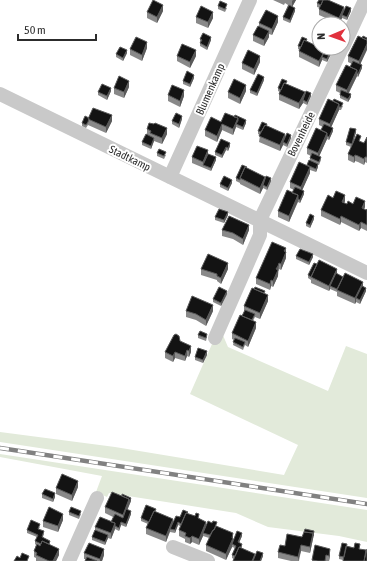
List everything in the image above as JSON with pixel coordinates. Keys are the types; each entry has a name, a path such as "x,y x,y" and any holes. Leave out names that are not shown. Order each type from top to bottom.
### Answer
{"street":[{"name":"Blumenkamp","path":"170,177 250,0"},
{"name":"Bovenheide","path":"351,30 365,0"},
{"name":"Bovenheide","path":"260,220 339,56"},
{"name":"Stadtkamp","path":"0,94 367,272"},
{"path":"215,338 260,235 260,220"},
{"path":"69,561 97,498"},
{"path":"173,547 202,560"}],"green space":[{"path":"222,333 228,347 328,391 346,346 367,354 367,498 0,442 0,432 115,447 284,475 298,445 190,394 212,344 216,345"},
{"path":"0,454 367,510 367,542 339,536 268,527 236,513 109,493 107,497 96,492 102,476 0,457"}],"building":[{"path":"153,0 163,5 157,17 147,12"},
{"path":"319,0 323,0 321,5 317,3"},
{"path":"323,0 328,0 344,7 340,16 335,16 319,9"},
{"path":"220,1 227,4 225,9 218,6"},
{"path":"289,5 295,8 290,20 283,17"},
{"path":"201,6 213,12 208,22 196,17"},
{"path":"346,6 351,8 347,16 342,15"},
{"path":"266,10 278,16 272,29 259,23"},
{"path":"258,26 269,31 264,40 253,35"},
{"path":"203,33 211,37 207,47 200,43"},
{"path":"358,36 367,40 367,44 359,61 348,56 351,56 351,50"},
{"path":"136,37 147,42 142,55 130,49"},
{"path":"302,37 307,39 306,41 304,40 301,47 298,46"},
{"path":"304,40 311,43 311,56 322,56 319,61 299,51"},
{"path":"182,44 196,50 190,62 177,56"},
{"path":"120,47 127,50 123,58 116,54"},
{"path":"248,50 260,56 254,69 242,63"},
{"path":"322,56 328,56 327,59"},
{"path":"353,61 362,65 358,74 357,70 350,67"},
{"path":"346,65 357,70 347,90 336,85"},
{"path":"187,71 194,75 190,84 183,81"},
{"path":"258,74 264,77 257,93 250,90"},
{"path":"119,76 129,81 124,92 114,88"},
{"path":"234,79 246,85 240,98 228,92"},
{"path":"282,79 287,81 284,83 281,90 278,88"},
{"path":"284,83 305,92 299,103 279,94"},
{"path":"102,84 111,88 107,96 98,92"},
{"path":"172,85 184,90 180,101 168,95"},
{"path":"341,90 351,94 348,99 340,95"},
{"path":"306,91 311,93 307,102 303,100"},
{"path":"328,99 339,104 330,124 319,119"},
{"path":"334,99 343,103 341,107 333,101"},
{"path":"93,108 112,115 106,127 88,119"},
{"path":"176,113 182,116 179,124 172,121"},
{"path":"225,113 238,118 233,129 222,124 217,136 205,130 211,117 221,122"},
{"path":"235,115 246,120 243,127 236,124 238,118 234,117"},
{"path":"85,116 89,118 86,125 82,123"},
{"path":"262,122 267,124 261,132 258,131"},
{"path":"149,123 155,123 167,128 162,138 150,133 151,131 147,129"},
{"path":"324,124 333,128 329,137 327,136 327,133 321,130"},
{"path":"265,125 285,134 280,145 259,136"},
{"path":"316,128 327,133 318,153 307,148"},
{"path":"350,128 356,129 352,144 346,142"},
{"path":"287,133 291,135 287,144 283,142"},
{"path":"146,134 154,138 151,146 142,142"},
{"path":"357,134 361,136 359,141 364,143 367,137 367,157 364,159 348,154"},
{"path":"221,139 230,143 222,155 215,152"},
{"path":"197,146 208,150 203,162 192,157"},
{"path":"159,149 166,152 164,156 157,153"},
{"path":"312,153 321,157 319,162 310,158"},
{"path":"208,154 216,157 211,168 203,165"},
{"path":"309,160 318,164 316,169 307,165"},
{"path":"299,162 310,167 301,187 290,182"},
{"path":"242,165 247,167 245,167 240,180 236,178"},
{"path":"245,167 265,177 260,188 240,178"},
{"path":"224,176 232,180 228,188 220,184"},
{"path":"266,176 271,178 267,187 263,185"},
{"path":"295,187 304,191 300,200 298,199 298,195 292,193"},
{"path":"287,190 298,195 289,216 278,211"},
{"path":"336,191 345,195 342,202 347,204 348,201 353,204 356,197 365,201 362,208 367,209 367,225 361,222 359,225 341,216 340,219 321,210 328,195 333,198"},
{"path":"219,209 228,212 224,220 215,217"},
{"path":"310,214 314,216 310,225 306,223"},
{"path":"229,216 249,225 243,239 233,233 222,230"},
{"path":"272,242 286,248 284,251 286,252 281,264 279,263 276,269 278,270 273,281 271,280 270,284 256,278"},
{"path":"300,249 313,254 309,262 296,256"},
{"path":"208,254 228,263 221,278 217,276 217,274 201,269"},
{"path":"319,260 337,269 329,286 311,277"},
{"path":"314,263 317,264 311,277 308,275"},
{"path":"336,273 343,277 337,289 330,286"},
{"path":"345,273 363,282 355,298 337,290"},
{"path":"362,286 366,288 360,300 356,298"},
{"path":"219,287 227,291 221,303 213,299"},
{"path":"255,287 265,291 264,293 254,289"},
{"path":"252,288 268,295 260,313 244,306"},
{"path":"192,296 213,305 206,320 196,314 186,311"},
{"path":"245,310 255,314 252,320 242,316"},
{"path":"240,315 256,322 248,341 232,333"},
{"path":"200,331 207,334 206,338 198,335"},
{"path":"176,334 179,336 180,341 191,346 189,351 187,350 185,356 175,352 173,356 165,352"},
{"path":"235,338 245,342 243,347 233,342"},
{"path":"198,348 207,351 203,360 195,357"},
{"path":"62,474 78,481 72,495 56,488"},
{"path":"45,489 55,493 53,499 42,494"},
{"path":"112,492 129,499 123,515 105,507"},
{"path":"122,494 131,498 129,502 129,499 122,496"},
{"path":"146,505 156,509 149,522 141,518"},
{"path":"49,507 63,514 58,526 43,521"},
{"path":"71,507 81,511 79,516 69,512"},
{"path":"126,509 131,511 126,524 121,522 119,528 115,526 115,523 111,522 115,514 123,518"},
{"path":"183,510 188,512 186,513 181,524 178,522 175,530 170,529 176,516 180,517"},
{"path":"154,511 173,519 166,536 146,528"},
{"path":"186,513 195,516 196,513 199,514 198,518 206,522 199,539 192,536 190,538 185,536 186,533 179,530"},
{"path":"100,517 115,523 111,533 95,527"},
{"path":"31,520 40,524 38,529 44,531 42,537 50,541 49,544 42,541 41,544 35,541 38,535 27,530"},
{"path":"208,521 212,523 213,521 217,522 210,535 203,533"},
{"path":"216,526 233,533 233,538 226,554 206,545"},
{"path":"305,529 314,531 313,536 313,533 304,532"},
{"path":"95,530 108,535 105,542 92,537"},
{"path":"237,531 242,533 238,542 242,544 235,556 232,555 236,546 232,544"},
{"path":"304,532 313,533 310,547 301,545 298,557 278,552 280,545 285,546 287,534 302,537"},
{"path":"42,541 59,549 53,561 49,561 36,555 37,553 34,551 37,544 40,546"},
{"path":"89,543 104,549 100,559 84,553"},
{"path":"342,543 347,544 344,557 339,556"},
{"path":"355,543 360,544 359,549 366,550 364,561 343,561 346,546 354,548"},
{"path":"315,545 330,549 329,556 326,555 325,561 312,560"},
{"path":"239,547 255,554 252,561 233,561"},
{"path":"367,549 367,561 364,561"},
{"path":"257,551 263,553 260,561 253,561"},
{"path":"22,553 29,556 27,561 14,561 17,556 20,558"},
{"path":"87,557 97,561 85,561"}],"railway":[{"path":"0,448 367,504"}]}
